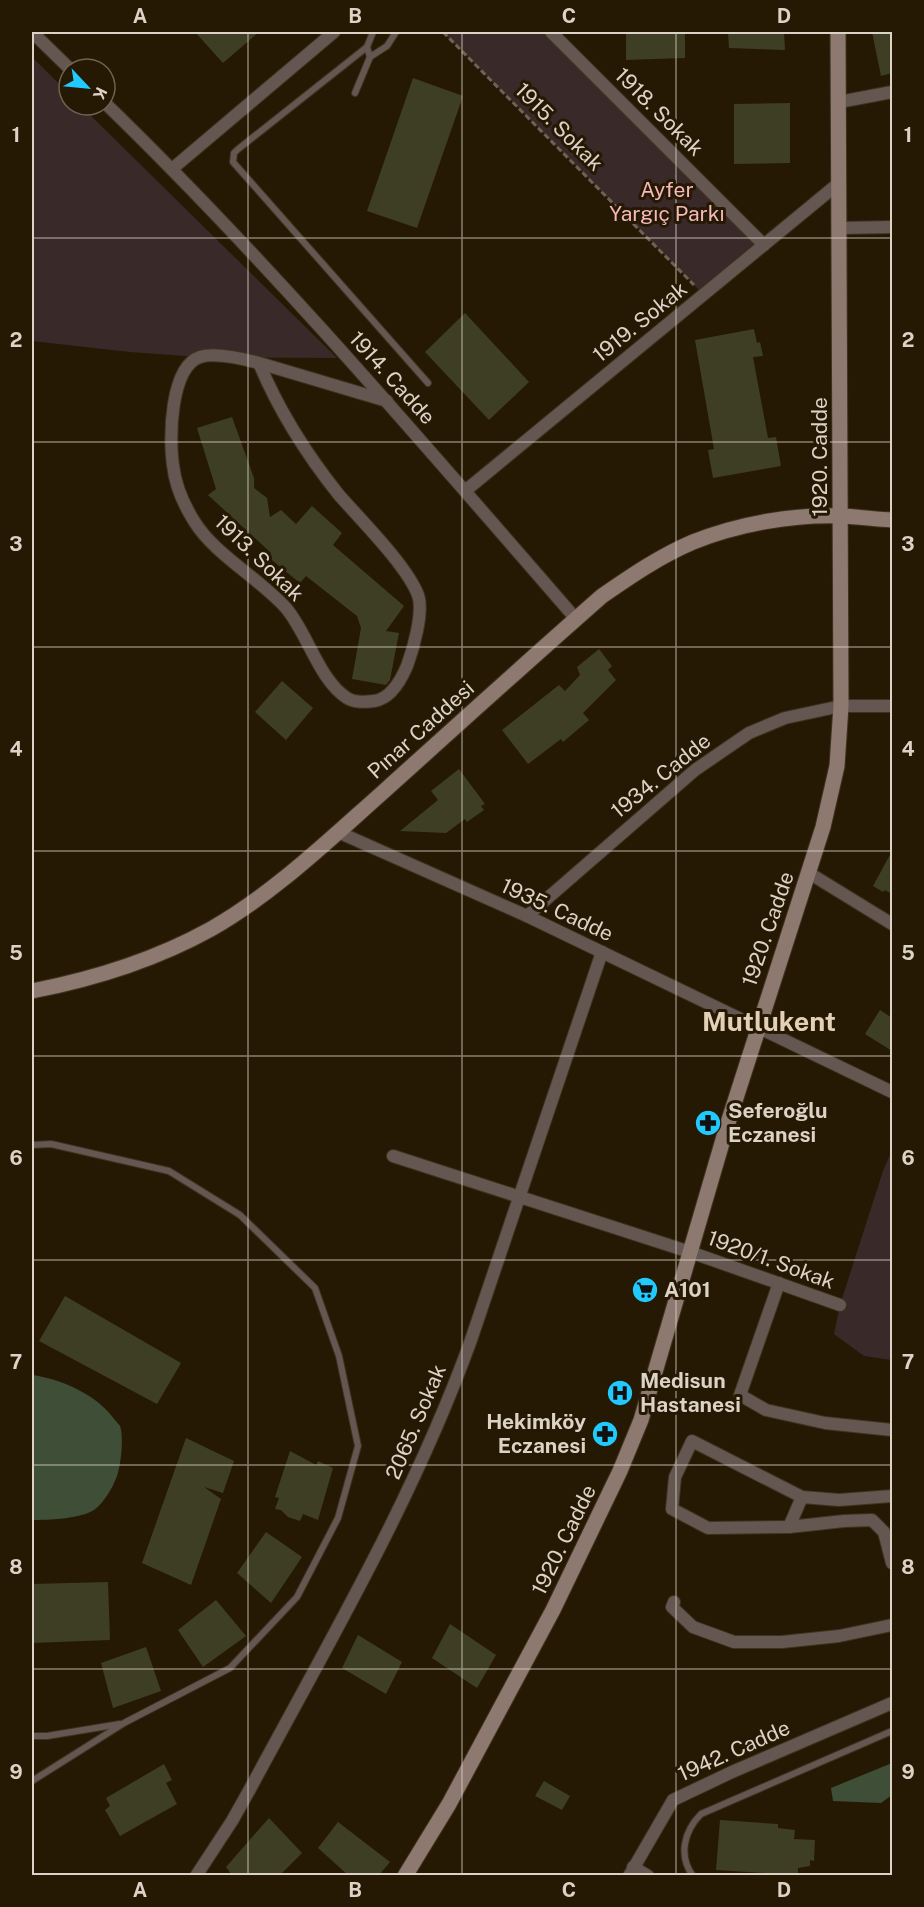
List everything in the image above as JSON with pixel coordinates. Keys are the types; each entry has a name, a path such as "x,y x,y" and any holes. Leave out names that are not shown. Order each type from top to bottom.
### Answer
{"main road":[{"name":"1920. Cadde","path":"405,1875 449,1804 503,1707 566,1585 620,1471 641,1420 758,1026 809,873 833,785 840,735 841,706 838,32"},
{"name":"Pınar Caddesi","path":"32,991 71,983 147,960 211,929 241,910 338,832 602,596 632,575 694,542 754,525 790,519 841,516 892,520"}],"street":[{"path":"32,32 58,57"},
{"name":"1918. Sokak","path":"551,32 764,245"},
{"path":"172,169 328,33"},
{"path":"839,102 892,92"},
{"name":"1914. Cadde","path":"117,115 234,232 387,401 576,619"},
{"name":"1919. Sokak","path":"465,491 839,183"},
{"path":"840,228 892,227"},
{"name":"1913. Sokak","path":"259,363 274,398 301,442 333,487 396,562 419,597 416,631 403,676 392,691 378,700 361,702 349,699 337,690 288,611 256,579 209,539 194,522 179,489 172,465 173,416 179,378 188,365 200,357 227,357 259,363 387,401"},
{"name":"1934. Cadde","path":"527,916 678,784 749,733 785,718 841,706 892,706"},
{"name":"1935. Cadde","path":"338,832 527,916 892,1092"},
{"path":"809,873 892,924"},
{"name":"2065. Sokak","path":"196,1875 250,1789 389,1530 430,1445 457,1379 603,952"},
{"name":"1920/1. Sokak","path":"393,1156 690,1251 840,1305"},
{"path":"778,1283 740,1395 766,1410 825,1423 892,1430"},
{"path":"892,1496 839,1500 802,1497 692,1441 675,1477 672,1509 708,1528 789,1527 872,1520 884,1532 892,1563"},
{"path":"789,1527 802,1497"},
{"path":"674,1602 672,1606 693,1627 734,1642 805,1640 839,1636 892,1625"},
{"name":"1942. Cadde","path":"631,1871 674,1800 742,1767 892,1703"},
{"path":"631,1871 648,1875"}],"lane":[{"path":"355,93 370,57 368,47 373,32"},
{"path":"370,57 387,46 396,32"},
{"path":"368,47 237,150 234,153 233,162 428,383"},
{"path":"32,1145 51,1144 169,1171 240,1215 315,1288 339,1356 358,1446 338,1518 297,1597 230,1668 124,1723 32,1780"},
{"path":"32,1736 47,1736 124,1723"},
{"path":"693,1875 686,1864 684,1846 689,1830 701,1814 892,1731"}],"path":[{"name":"1915. Sokak","path":"443,32 704,295"}],"green space":[{"name":"Ayfer Yargıç Parkı","path":"443,32 551,32 764,245 704,295"},
{"path":"32,57 57,82 57,117 92,117 337,358 200,357 32,341"},
{"path":"892,1150 892,1360 864,1356 834,1334 840,1305 883,1171"}],"shaded area":[{"path":"32,1375 75,1388 104,1407 120,1426 122,1451 117,1476 105,1499 88,1513 64,1518 32,1520"},
{"path":"892,1763 892,1795 881,1803 833,1801 831,1788"}],"building":[{"path":"195,32 259,32 223,63"},
{"path":"626,32 685,32 685,58 626,60"},
{"path":"728,32 784,32 785,50 729,48"},
{"path":"872,32 892,32 892,73 881,76"},
{"path":"413,78 463,96 417,228 367,211"},
{"path":"790,103 790,163 734,164 734,104"},
{"path":"465,313 529,382 489,420 425,352"},
{"path":"754,329 763,356 753,357 768,438 776,437 781,466 713,478 708,450 714,449 695,340"},
{"path":"232,417 254,478 254,488 267,498 270,517 281,510 296,524 312,506 342,533 333,545 404,606 386,631 399,633 390,680 386,685 352,679 361,628 357,616 306,576 300,583 268,557 271,553 208,495 216,489 197,428"},
{"path":"599,649 612,666 608,670 616,680 583,713 589,720 563,742 561,739 528,764 502,730 559,685 565,691 580,675 577,667"},
{"path":"282,681 313,708 286,740 255,712"},
{"path":"459,769 485,804 481,806 484,810 467,822 465,819 446,833 400,831 438,800 431,791"},
{"path":"892,851 892,894 873,886"},
{"path":"880,1010 892,1018 892,1051 865,1034"},
{"path":"65,1296 181,1363 157,1404 39,1341"},
{"path":"186,1438 234,1461 223,1493 204,1487 221,1499 191,1585 142,1563"},
{"path":"290,1451 316,1465 318,1461 333,1468 318,1520 303,1514 300,1521 275,1509 279,1498 275,1497"},
{"path":"266,1532 302,1557 271,1603 237,1573"},
{"path":"108,1582 110,1640 32,1643 32,1584"},
{"path":"216,1600 246,1636 203,1667 178,1630"},
{"path":"450,1624 496,1655 477,1688 432,1658"},
{"path":"358,1635 402,1662 386,1694 342,1668"},
{"path":"146,1647 161,1691 113,1708 101,1663"},
{"path":"164,1764 172,1780 166,1783 177,1804 120,1836 105,1810 110,1806 106,1798"},
{"path":"544,1781 570,1796 562,1810 535,1796"},
{"path":"269,1818 302,1853 280,1875 232,1875 226,1867"},
{"path":"720,1820 778,1824 778,1828 795,1830 794,1839 815,1840 814,1861 810,1860 810,1866 798,1868 798,1875 716,1870"},
{"path":"338,1822 390,1862 379,1875 348,1875 318,1848"}],"place":[{"name":"Seferoğlu Eczanesi","path":"708,1123"},
{"name":"A101","path":"645,1290"},
{"name":"Medisun Hastanesi","path":"620,1393"},
{"name":"Hekimköy Eczanesi","path":"605,1434"}],"district":[{"name":"Mutlukent","path":"769,1022"}]}
